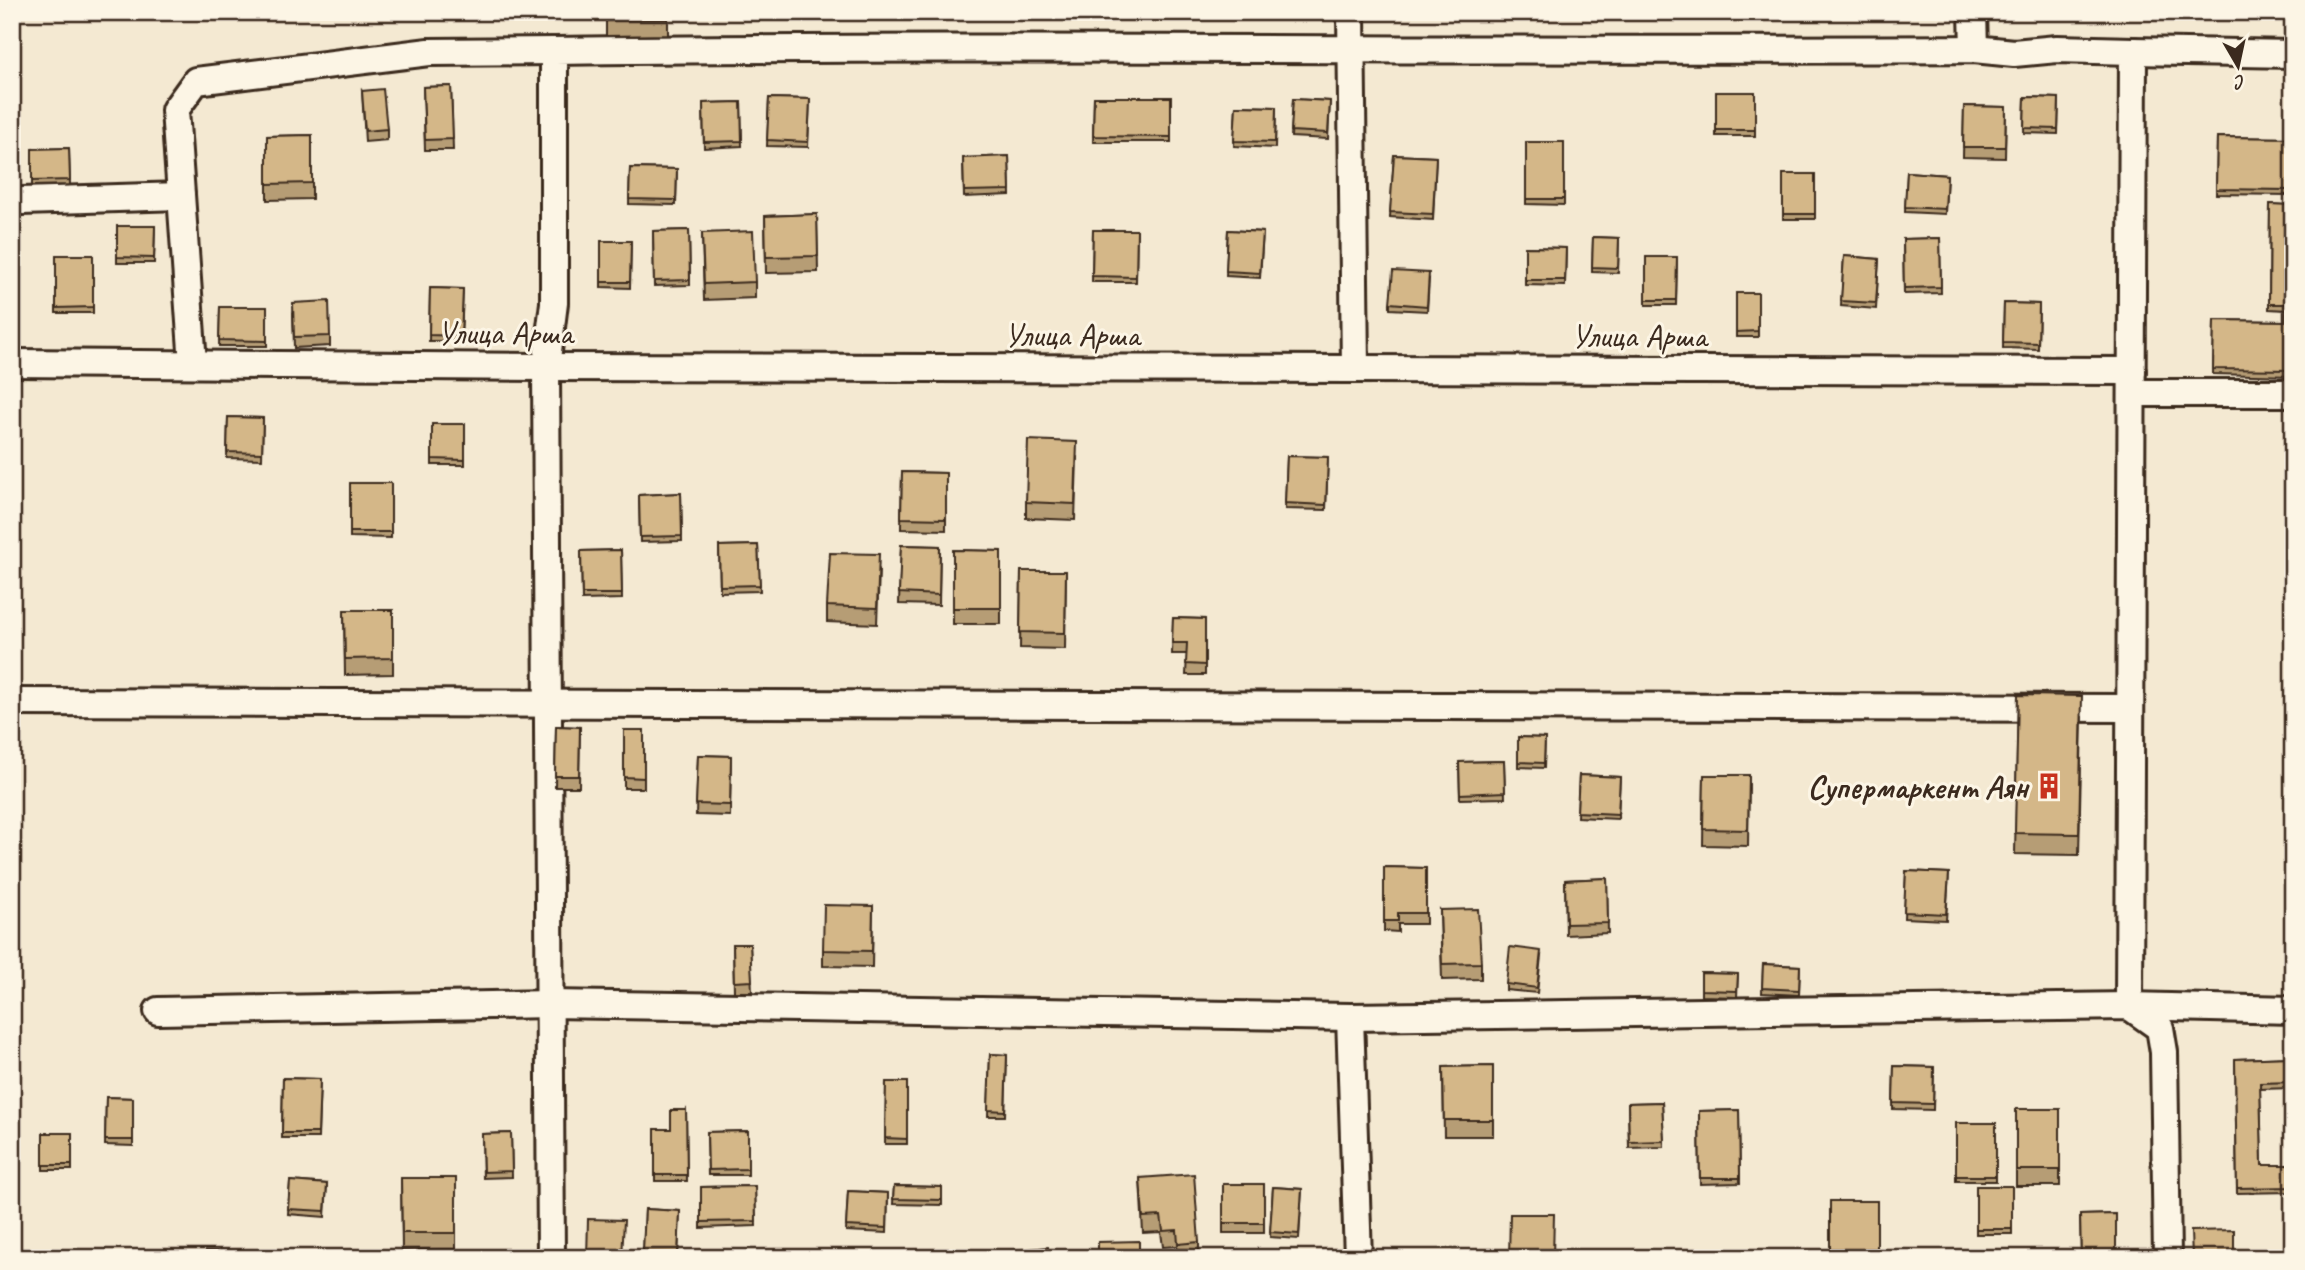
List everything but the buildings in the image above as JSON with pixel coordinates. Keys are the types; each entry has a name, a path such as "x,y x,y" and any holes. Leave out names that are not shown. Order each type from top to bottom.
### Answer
{"street":[{"path":"1351,12 1355,369"},
{"path":"1973,12 1974,49"},
{"path":"193,365 175,110 196,81 429,52 810,48 1560,51 1974,49 2014,53 2057,49 2293,54"},
{"path":"551,1258 546,367 554,303 554,51"},
{"path":"2129,1006 2133,51"},
{"path":"22,201 181,195"},
{"name":"Улица Арша","path":"12,363 1355,369 2132,382 2293,393"},
{"path":"12,702 2130,708"},
{"path":"158,1011 550,1004 1350,1017 2129,1006 2293,1010"},
{"path":"2129,1006 2160,1028 2164,1052 2167,1258"},
{"path":"1350,1017 1358,1258"}],"place":[{"name":"Супермаркент Аян","path":"2049,786"}]}
